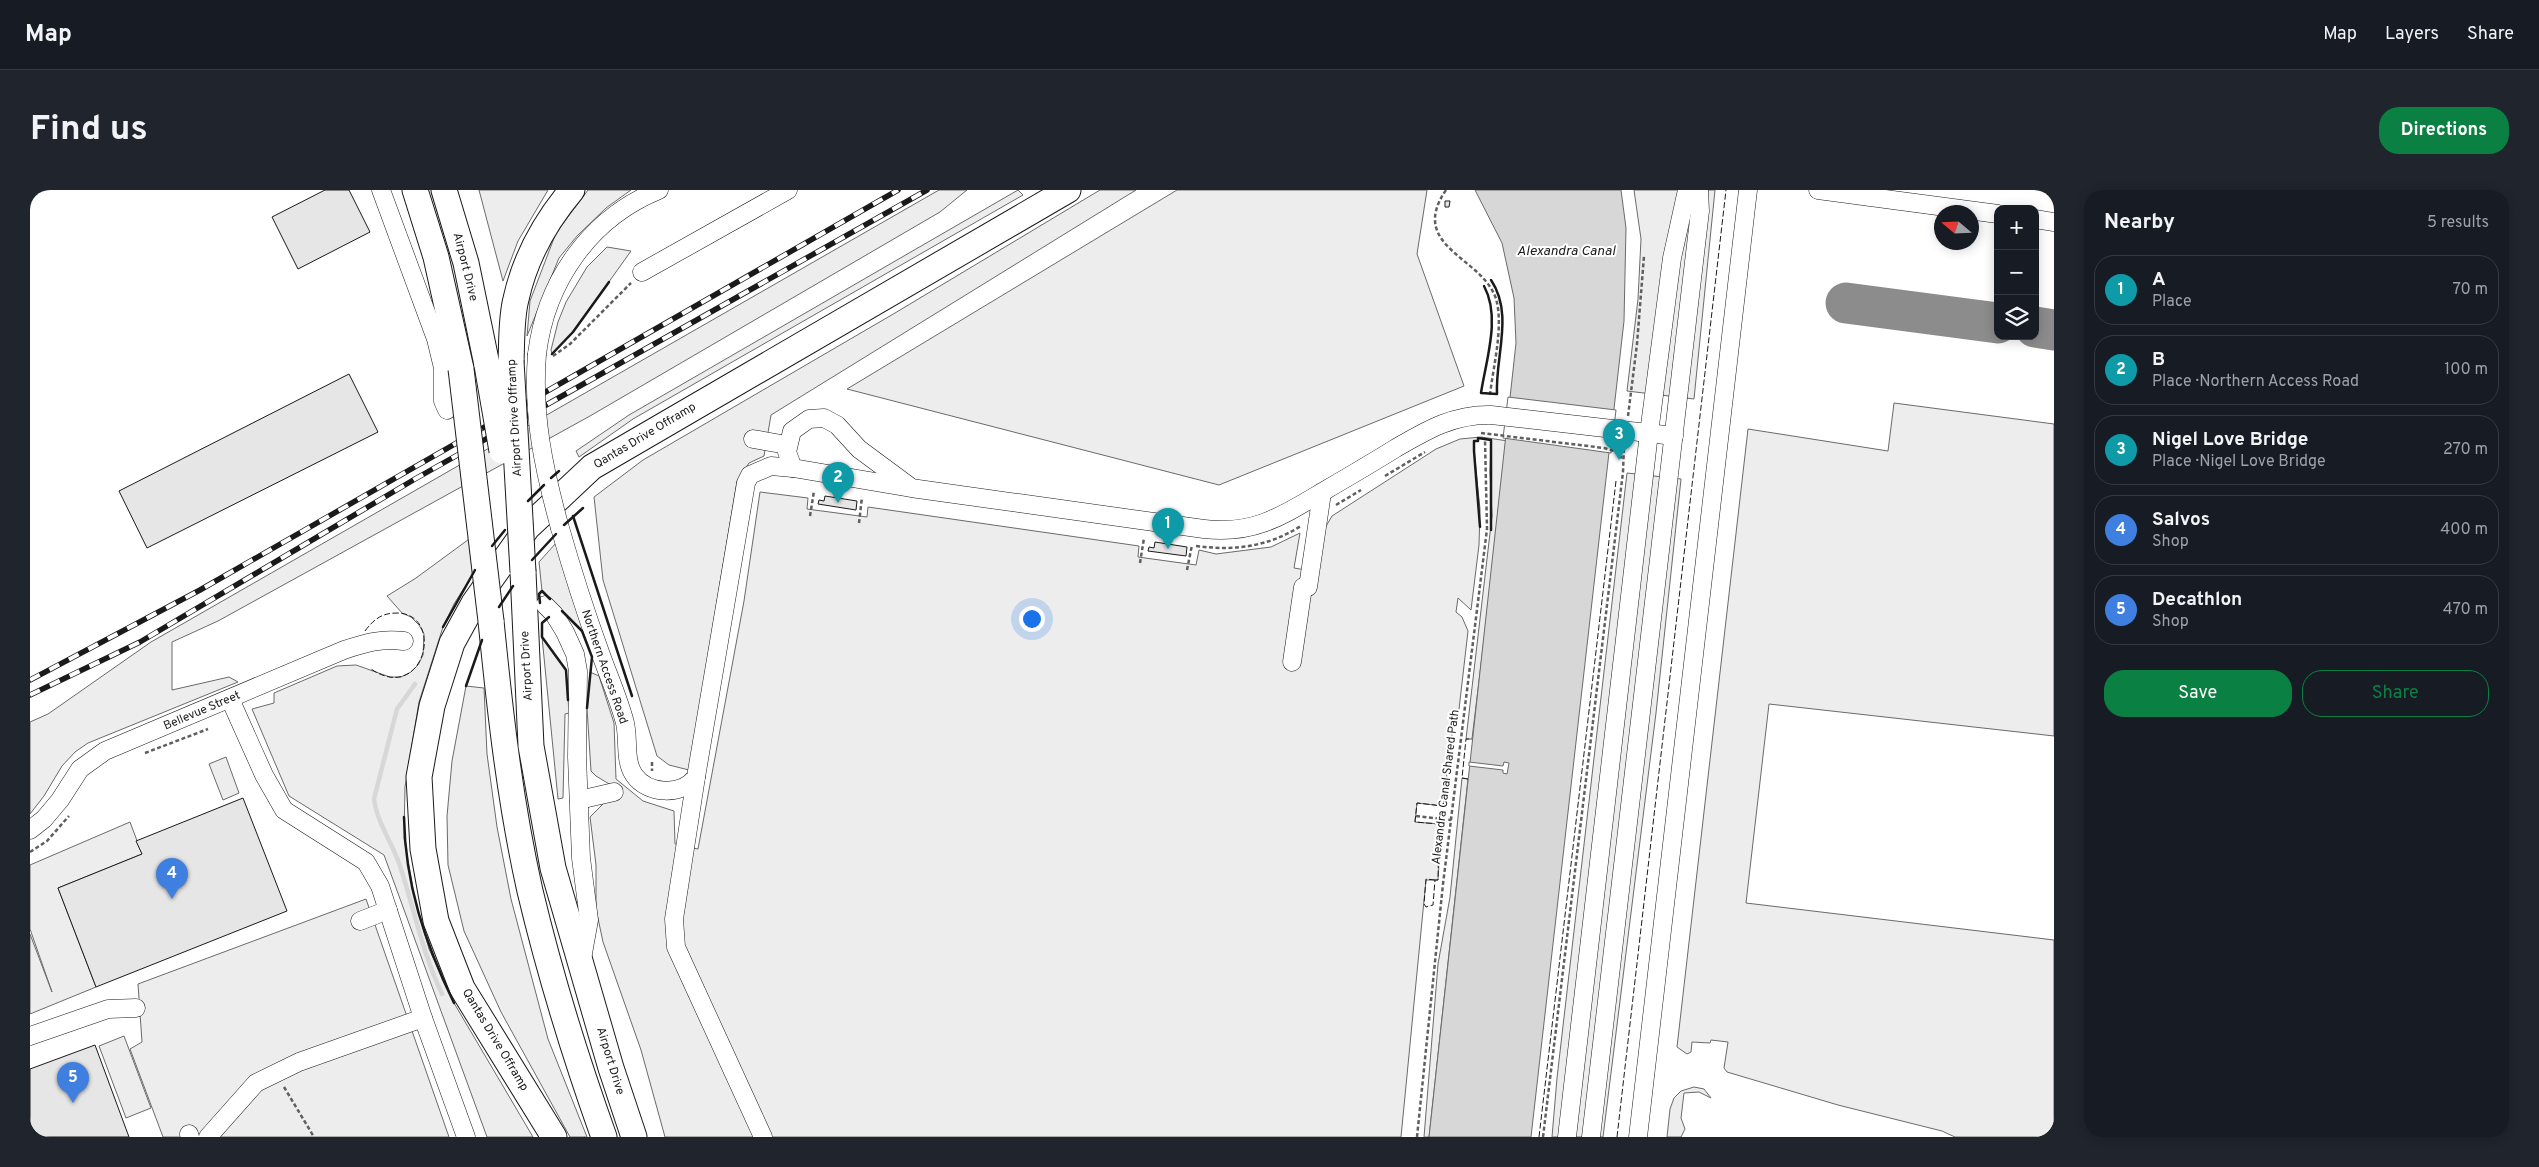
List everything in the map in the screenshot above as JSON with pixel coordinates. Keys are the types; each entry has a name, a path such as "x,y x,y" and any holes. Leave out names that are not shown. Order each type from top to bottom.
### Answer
{"highway":[{"name":"Airport Drive","path":"414,190 436,257 461,369 505,754 530,889 560,1008 604,1137"},
{"name":"Airport Drive","path":"444,190 466,263 523,572 531,746 553,868 611,1068 634,1137"},
{"name":"Airport Drive Offramp","path":"523,572 511,361 515,300 528,259 550,216 572,190"},
{"name":"Qantas Drive Offramp","path":"554,1137 462,988 436,921 423,849 419,777 432,706 452,644 474,604 527,528 592,467 1068,190"}],"street":[{"path":"381,190 436,339 444,368 444,401 447,410"},
{"name":"Northern Access Road","path":"659,190 621,210 594,231 571,259 556,284 540,333 537,354 536,404 538,437 546,477 578,590 625,724 628,757 634,776 652,790 665,791 685,788 696,777"},
{"path":"642,272 788,190"},
{"path":"1567,1137 1649,433 1672,258 1687,190"},
{"path":"1591,1137 1700,211 1698,190"},
{"path":"1638,1137 1748,190"},
{"path":"1818,190 1994,213"},
{"path":"2039,220 2054,222"},
{"path":"763,1137 676,947 674,919 746,483 750,475 771,466 793,468 911,488 1216,531 1241,529 1266,523 1440,424 1469,416 1502,416 1674,436"},
{"path":"793,468 788,459 787,445 792,431 802,422 816,417 824,418 837,425 858,449 911,488"},
{"path":"753,439 787,445"},
{"path":"1292,662 1316,496"},
{"path":"545,605 554,614 575,654 578,671 576,757 582,858 589,920 581,966"},
{"name":"Bellevue Street","path":"30,830 44,820 60,800 80,769 105,751 344,650 372,641 390,639 404,641"},
{"path":"230,699 264,775 284,810 366,862 380,886 423,1018 466,1137"},
{"path":"578,800 614,792"},
{"path":"360,921 388,910"},
{"path":"30,1036 108,1009 136,1008"},
{"path":"208,1137 256,1083 299,1062 423,1018"}],"path":[{"path":"1446,190 1436,211 1438,234 1446,247 1482,277 1492,289 1498,307 1499,323 1490,395"},
{"path":"1629,406 1641,309 1644,256"},
{"path":"570,344 642,272"},
{"path":"1479,432 1614,450 1622,459"},
{"name":"Alexandra Canal Shared Path","path":"1418,1137 1451,820 1487,528 1485,439"},
{"path":"1382,478 1426,451"},
{"path":"1543,1137 1623,472 1623,454"},
{"path":"1332,508 1365,488"},
{"path":"810,516 814,490"},
{"path":"858,523 862,497"},
{"path":"1140,563 1144,538"},
{"path":"1187,570 1192,545"},
{"path":"144,754 208,728"},
{"path":"30,852 47,841 70,816"},
{"path":"1416,816 1451,820"},
{"path":"280,1079 314,1137"}],"shaded area":[{"path":"479,190 548,190 518,241 503,281"},
{"path":"588,190 631,190 606,208 577,236 559,258 527,336 530,301 556,233"},
{"path":"939,190 967,190 940,212 590,416 218,621 172,642 172,690 229,677 238,682 88,743 75,752 62,766 44,796 30,814 30,722 48,714 151,642"},
{"path":"1018,190 1023,195 633,419 579,457 576,451 629,415"},
{"path":"1100,190 1136,190 771,415 764,456 749,463 737,481 689,770 669,765 657,756 603,580 594,497 643,460 895,313"},
{"path":"1177,190 1427,190 1417,254 1464,386 1219,485 847,389"},
{"path":"1634,190 1715,190 1694,399 1627,391 1638,299 1641,239"},
{"path":"607,247 631,251 573,332 552,354 551,350 558,322 566,302 587,267"},
{"path":"1894,403 2054,424 2054,736 1769,704 1746,903 2054,940 2054,1137 1955,1137 1942,1131 1838,1105 1727,1072 1724,1068 1728,1042 1711,1040 1710,1043 1692,1042 1691,1052 1687,1054 1677,1047 1748,429 1888,451"},
{"path":"1481,437 1508,441 1472,739 1466,739 1492,516 1491,440 1478,438 1478,441 1474,441 1474,451 1480,509 1479,545 1471,610 1458,598 1456,612 1462,617 1468,631 1458,718 1454,718 1443,806 1417,803 1415,822 1439,824 1440,848 1438,880 1426,880 1401,1137 665,1137 641,1050 603,942 596,909 596,865 590,817 604,803 614,787 591,771 587,708 590,672 599,676 614,723 616,779 643,801 674,811 675,844 698,849 744,601 760,492 808,498 807,509 867,517 868,507 1139,546 1138,557 1196,565 1199,550 1216,554 1271,547 1300,533 1294,568 1318,572 1325,528 1332,516 1436,449 1460,439"},
{"path":"1627,473 1681,479 1656,713 1603,1137 1552,1137 1557,1078"},
{"path":"476,534 478,566 454,604 443,627 419,702 405,787 404,838 414,895 429,949 454,1003 533,1137 487,1137 384,855 289,796 252,709 274,703 274,693 337,666 356,665 390,677 401,677 411,672 418,665 423,655 424,634 419,625 411,617 402,613 387,596 416,578"},
{"path":"556,543 584,630 582,631 542,591 539,562"},
{"path":"542,637 566,670 569,713 565,714 563,798 558,799"},
{"path":"466,686 484,688 487,754 497,827 511,899 548,1039 587,1137 570,1137 501,1012 464,931 448,865 447,816 452,761"},
{"path":"226,757 239,793 223,800 209,764"},
{"path":"1462,778 1468,779 1429,1137 1424,1137 1438,964 1450,897"},
{"path":"130,822 142,854 58,888 96,987 30,1014 30,934 52,992 30,929 30,865"},
{"path":"366,899 449,1137 163,1137 130,1049 142,1042 138,984"},
{"path":"124,1036 151,1108 126,1118 99,1046"},
{"path":"1694,1087 1704,1089 1711,1098 1699,1092 1684,1093 1681,1118 1685,1129 1681,1137 1667,1137 1670,1109 1674,1098 1681,1091"}],"water":[{"name":"Alexandra Canal","path":"1475,190 1621,190 1626,228 1624,321 1531,1137 1429,1137 1516,343 1514,298 1502,243"}],"pier":[{"path":"1508,397 1616,410 1611,453 1503,438"},
{"path":"1469,762 1503,766 1504,762 1509,763 1507,774 1503,773 1503,770 1469,766"}],"building":[{"path":"325,190 349,190 370,232 298,269 272,217"},
{"path":"1445,201 1450,201 1449,207 1445,207"},
{"path":"349,374 378,432 147,548 119,491"},
{"path":"825,496 857,501 856,510 818,504 819,500 824,501"},
{"path":"1155,542 1187,547 1186,556 1148,551 1149,547 1154,548"},
{"path":"243,798 287,911 96,987 58,888 142,854 136,841"},
{"path":"95,1045 129,1137 30,1137 30,1069"}],"waterway":[{"path":"415,684 397,709 374,799 381,824 399,863 423,945 442,994"}],"taxiway":[{"path":"1846,303 1994,322"},
{"path":"2039,328 2054,330"}],"railway":[{"path":"30,680 200,590 898,190"},
{"path":"30,695 140,642 415,479 927,190"}],"fence":[{"path":"1617,1137 1726,190"},
{"path":"1539,1137 1616,481"},
{"path":"365,631 379,618 387,614 397,613 412,617 421,627 424,641 422,655 415,667 404,676 389,677 371,669"},
{"path":"1435,880 1426,879 1424,904 1426,907 1433,905 1435,880 1438,880 1439,824 1415,822 1417,803 1443,806 1454,718"},
{"path":"1468,779 1462,778 1466,739 1472,739"}],"wall":[{"path":"1484,286 1489,298 1492,325 1489,353 1481,393 1497,394 1502,321 1498,293 1491,280"},
{"path":"552,354 573,332 609,282"},
{"path":"1480,527 1474,451 1474,441 1478,441 1478,438 1491,440 1491,530"},
{"path":"551,478 559,471"},
{"path":"528,501 544,485"},
{"path":"564,525 583,508"},
{"path":"573,516 632,696"},
{"path":"492,546 505,530"},
{"path":"532,560 556,534"},
{"path":"443,627 475,570"},
{"path":"499,607 513,586"},
{"path":"540,603 539,594 542,591 550,599"},
{"path":"562,611 582,631 592,657 587,708"},
{"path":"549,617 542,623 542,637 566,670 568,700"},
{"path":"466,686 482,640"},
{"path":"404,817 408,866 418,913 434,958 454,1003"}],"place":[{"name":"Nigel Love Bridge","path":"1619,460"},
{"name":"B","path":"838,503"},
{"name":"A","path":"1168,549"},
{"name":"Salvos","path":"172,899"},
{"name":"Decathlon","path":"73,1103"}]}
